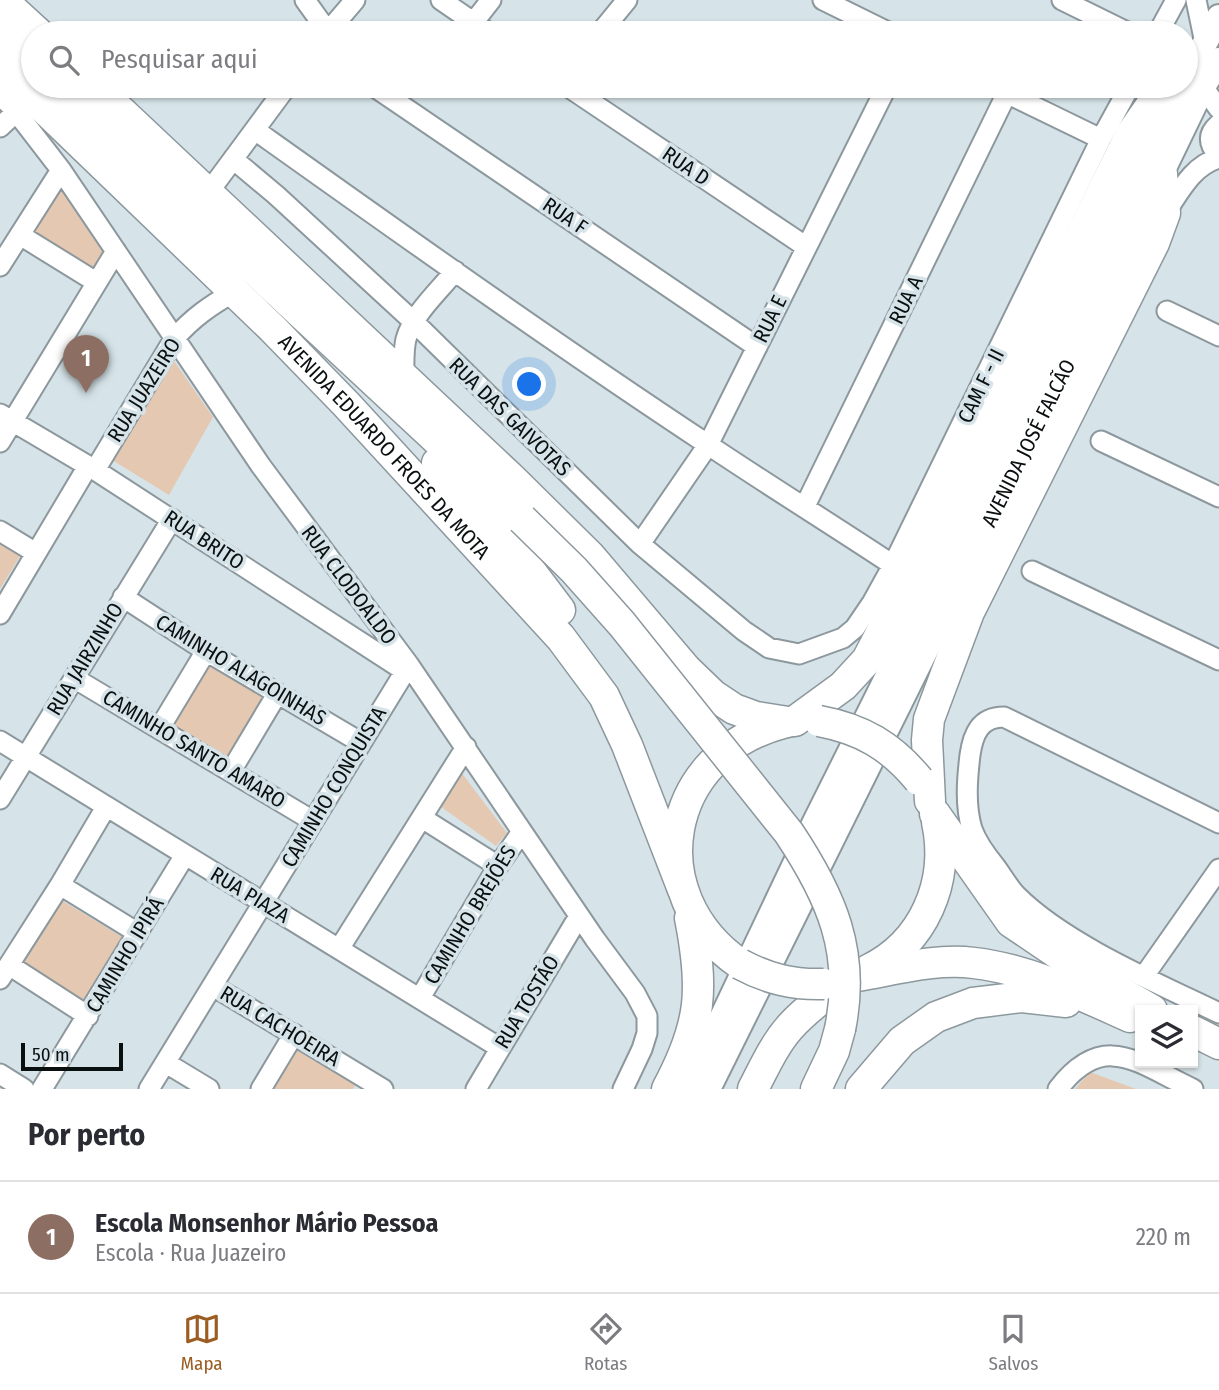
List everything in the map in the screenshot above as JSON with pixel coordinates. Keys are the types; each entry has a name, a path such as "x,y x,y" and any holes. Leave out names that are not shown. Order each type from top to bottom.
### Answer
{"highway":[{"path":"2,0 25,21"},
{"path":"0,33 21,53"},
{"name":"AVENIDA EDUARDO FROES DA MOTA","path":"0,66 21,86"},
{"name":"AVENIDA EDUARDO FROES DA MOTA","path":"33,98 346,404 561,638 604,696 627,745 684,895 697,922 718,947 740,964 762,975 793,983 842,980 930,964 972,963 1028,976 1135,1019"},
{"name":"AVENIDA EDUARDO FROES DA MOTA","path":"70,98 330,342"},
{"path":"107,98 512,479 590,556 686,668 713,695 734,709 757,718 842,725 865,733 886,746 904,761 1011,922 1079,968 1143,1005"},
{"path":"800,722 843,686 867,660 1131,134 1152,104 1160,98"},
{"path":"753,1089 768,1059 788,1029 842,980 879,965 899,950 928,911 937,887 941,863 940,838 928,798 929,719 969,612 1154,243 1165,213 1162,174"},
{"path":"330,342 574,570 622,624 789,833 810,864 831,907 842,944 844,981 840,1029 834,1051 816,1089"},
{"path":"330,342 526,565 558,607 579,642 604,696"},
{"name":"AVENIDA EDUARDO FROES DA MOTA","path":"684,895 677,863 677,838 691,791 722,753 742,739 764,728 800,722"},
{"path":"667,1089 691,1038 698,1007 699,964 684,895"},
{"path":"861,1089 902,1041 936,1017 973,1003 1022,997 1106,1006"},
{"path":"1198,1034 1219,1044"},
{"path":"1198,1048 1219,1059"}],"main road":[{"name":"AVENIDA JOSÉ FALCÃO","path":"1198,62 1219,17"},
{"name":"AVENIDA JOSÉ FALCÃO","path":"826,825 1181,98"},
{"name":"AVENIDA JOSÉ FALCÃO","path":"826,825 1162,174 1185,98"},
{"path":"688,1089 826,825"},
{"path":"708,1089 826,825"}],"street":[{"path":"305,0 320,21"},
{"path":"338,21 355,0"},
{"path":"441,0 471,21"},
{"path":"484,21 491,0"},
{"path":"610,21 627,0"},
{"path":"823,0 866,21"},
{"path":"1062,0 1105,21"},
{"path":"1165,21 1176,0"},
{"path":"1195,21 1196,0"},
{"path":"1198,80 1219,109"},
{"path":"208,193 278,98"},
{"name":"RUA F","path":"391,98 757,347"},
{"name":"RUA D","path":"585,98 805,246"},
{"name":"RUA E","path":"640,544 708,445 881,98"},
{"name":"RUA A","path":"805,506 996,98"},
{"path":"1016,98 1101,139"},
{"name":"CAM F - II","path":"799,654 843,638 855,628 872,603 1123,98"},
{"path":"0,127 5,102"},
{"name":"RUA CLODOALDO","path":"5,102 61,170 261,466 466,747 521,833 635,993 647,1016 647,1034 623,1089"},
{"path":"1165,213 1189,177 1209,161 1219,157 1210,147 1209,140 1212,130 1219,124"},
{"path":"255,130 708,445 893,565"},
{"name":"RUA DAS GAIVOTAS","path":"233,159 414,322 640,544 744,631 769,648 799,654"},
{"path":"0,266 61,170"},
{"path":"20,235 96,282"},
{"path":"0,442 6,418 116,251"},
{"path":"404,379 405,342 414,322 455,271"},
{"name":"RUA JUAZEIRO","path":"0,614 36,553 174,339 202,312 234,292"},
{"path":"1167,311 1219,336"},
{"name":"RUA BRITO","path":"6,418 91,468 407,668"},
{"path":"1101,441 1219,497"},
{"name":"RUA JAIRZINHO","path":"0,799 172,519"},
{"path":"0,531 36,553"},
{"path":"1032,571 1219,660"},
{"name":"CAMINHO ALAGOINHAS","path":"122,597 206,651 360,742"},
{"path":"159,729 206,651"},
{"name":"CAMINHO CONQUISTA","path":"149,1089 407,668"},
{"name":"CAMINHO SANTO AMARO","path":"74,678 313,821"},
{"path":"231,771 277,694"},
{"path":"1219,823 1004,717 988,720 975,732 967,775 968,810 973,832 1016,895 1048,922 1144,976 1219,1013"},
{"name":"RUA PIAZA","path":"0,741 500,1048"},
{"path":"339,949 466,747"},
{"path":"88,1016 4,972 106,807"},
{"path":"422,818 498,866"},
{"name":"CAMINHO BREJÕES","path":"420,998 498,866 521,833"},
{"name":"CAMINHO IPIRÁ","path":"42,1089 185,855"},
{"path":"1144,976 1219,869"},
{"path":"60,885 138,933"},
{"name":"RUA TOSTÃO","path":"476,1089 579,916"},
{"name":"RUA CACHOEIRA","path":"213,985 371,1086"},
{"path":"261,1089 293,1034"},
{"path":"1058,1089 1083,1063 1102,1055 1121,1056 1193,1089"},
{"path":"166,1063 209,1089"},
{"path":"0,1074 24,1089"}],"shaded area":[{"path":"58,181 108,253 94,276 29,232"},
{"path":"172,358 213,417 169,495 112,460"},
{"path":"0,539 22,553 0,589"},
{"path":"211,657 267,690 226,759 171,724"},
{"path":"458,768 507,833 496,846 437,804"},
{"path":"61,900 124,938 85,1004 22,966"},
{"path":"297,1041 359,1079 353,1089 268,1089"},
{"path":"1090,1072 1136,1089 1075,1089"}],"place":[{"name":"Escola Monsenhor Mário Pessoa","path":"86,393"}]}
